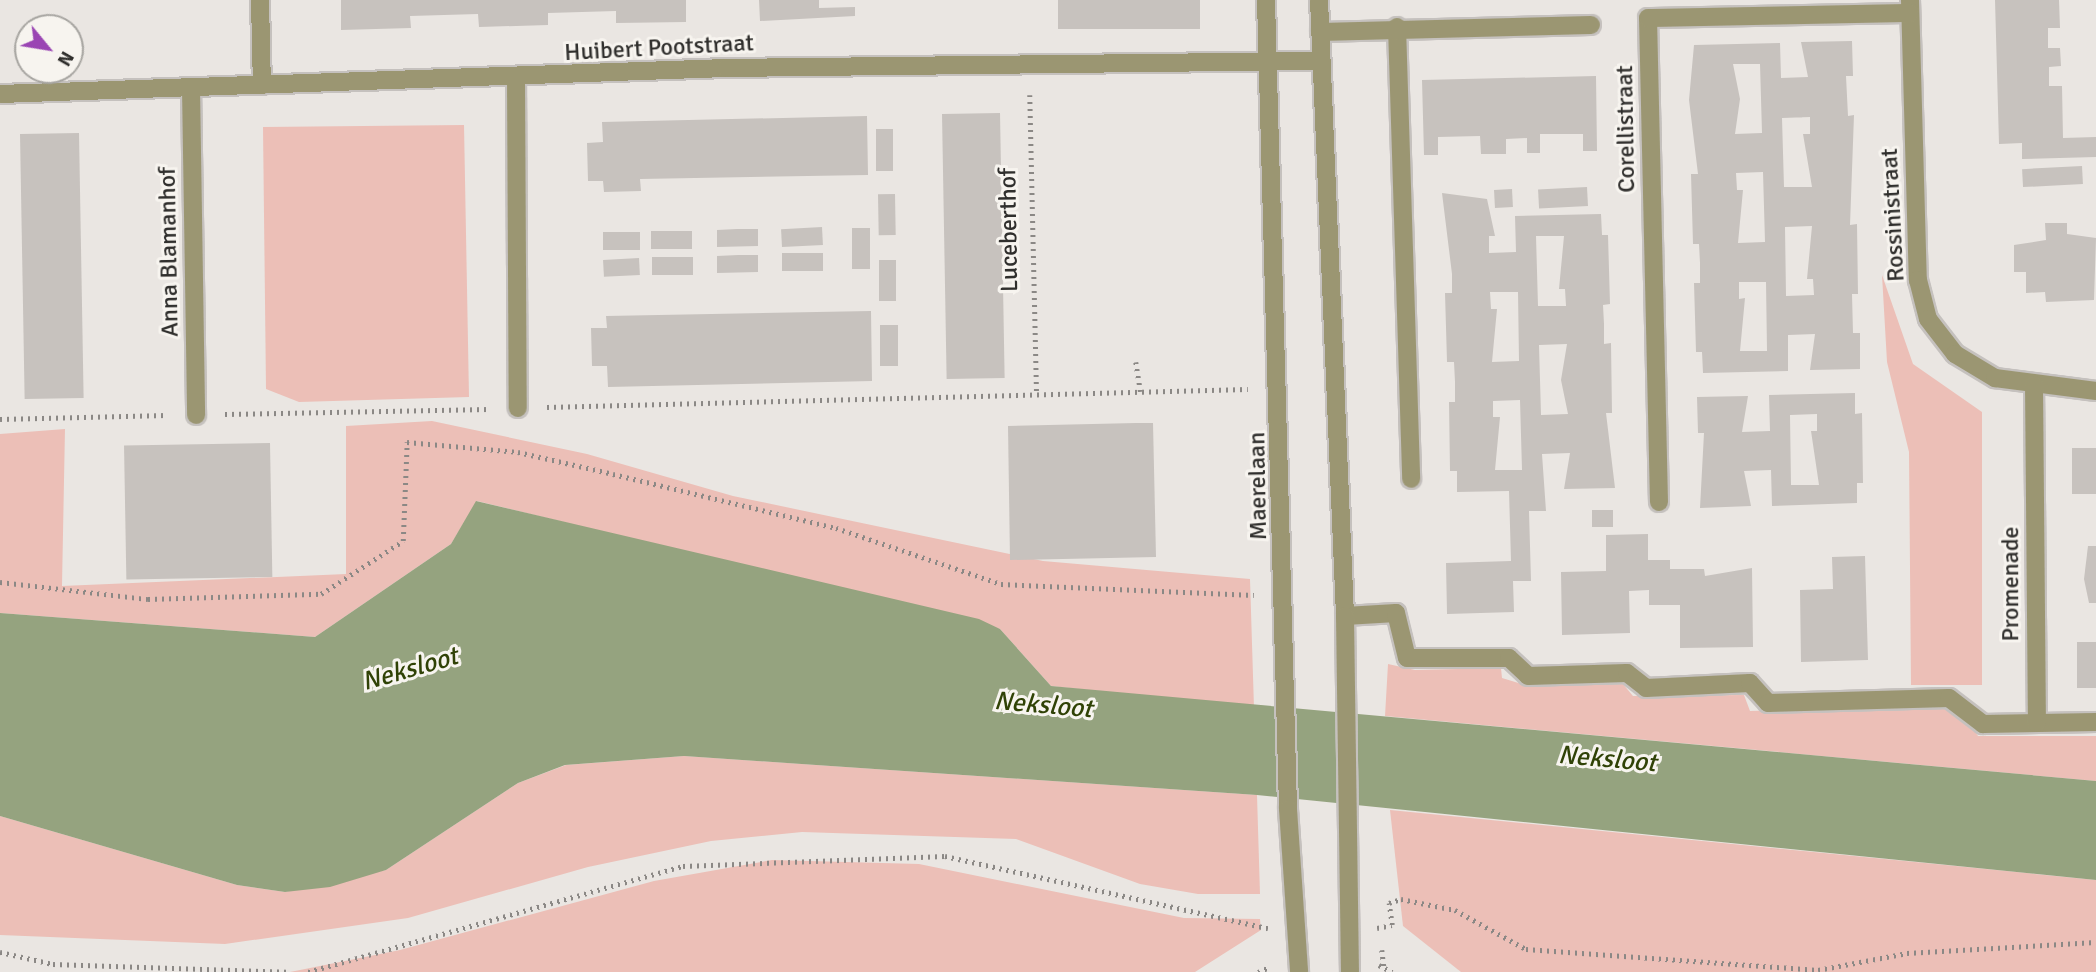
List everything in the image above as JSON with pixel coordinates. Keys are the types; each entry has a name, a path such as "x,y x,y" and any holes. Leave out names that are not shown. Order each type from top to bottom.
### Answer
{"street":[{"path":"260,0 262,85"},
{"name":"Maerelaan","path":"1266,0 1281,388 1289,808 1299,972"},
{"path":"1319,0 1345,616 1350,972"},
{"name":"Rossinistraat","path":"1910,7 1919,280 1928,319 1955,354 1995,377 2034,385 2096,391"},
{"name":"Corellistraat","path":"1659,502 1648,18 1910,7"},
{"path":"1320,32 1397,27 1591,25"},
{"path":"1397,27 1411,479"},
{"name":"Huibert Pootstraat","path":"0,94 516,79 726,68 1320,61"},
{"path":"516,79 518,408"},
{"name":"Anna Blamanhof","path":"191,88 196,415"},
{"name":"Promenade","path":"2034,385 2037,723"},
{"path":"1345,616 1396,613 1407,658 1508,658 1528,676 1627,673 1646,688 1750,683 1768,703 1949,698 1983,724 2096,722"}],"path":[{"name":"Luceberthof","path":"1029,64 1037,395"},
{"path":"1136,362 1141,392"},
{"path":"0,419 1281,388"},
{"path":"0,582 148,599 321,594 403,541 407,442 518,452 613,474 836,528 1001,584 1284,596"},
{"path":"308,972 682,866 945,856 1295,933"},
{"path":"1351,931 1391,925 1389,903 1401,900 1455,910 1526,949 1818,970 1907,953 2096,942"},
{"path":"0,952 53,964 288,972"},
{"path":"1384,967 1392,972"},
{"path":"1258,972 1265,969"}],"shaded area":[{"path":"464,125 469,397 299,402 266,389 263,127"},
{"path":"1882,275 1913,364 1982,412 1982,685 1911,685 1909,452 1887,362"},
{"path":"432,421 587,454 733,496 1043,561 1250,579 1254,708 1051,686 1000,629 477,501 451,544 315,637 0,613 0,434 65,429 62,586 346,574 346,426"},
{"path":"1388,664 1415,670 1501,668 1502,678 1525,685 1623,684 1633,696 1744,695 1750,711 1958,706 1978,736 2096,736 2096,781 1385,716"},
{"path":"684,756 1257,795 1260,894 1198,894 1140,884 1016,839 802,832 711,841 588,867 408,918 225,944 0,935 0,816 237,885 285,892 386,870 518,783 566,765"},
{"path":"1390,810 2096,880 2096,972 1461,972 1403,926"},
{"path":"772,860 919,864 1184,918 1260,919 1261,930 1195,972 290,972 400,950 654,881"}],"water":[{"name":"Neksloot","path":"476,501 979,619 1000,629 1051,686 2096,781 2096,880 1257,795 684,756 565,765 518,783 386,870 330,887 285,892 237,885 0,816 0,613 315,637 451,544"}],"building":[{"path":"341,0 686,0 686,22 616,23 616,11 548,13 548,25 479,27 478,14 410,16 411,28 341,30"},
{"path":"759,0 819,0 819,8 855,7 855,16 760,21"},
{"path":"1058,0 1200,0 1200,29 1058,29"},
{"path":"1995,0 2059,0 2060,28 2048,28 2048,48 2060,48 2061,66 2049,67 2049,86 2062,86 2063,138 2096,137 2096,157 2022,159 2022,143 1999,144"},
{"path":"1852,41 1853,76 1846,76 1848,116 1854,115 1850,225 1857,224 1858,294 1852,294 1853,333 1860,333 1860,369 1810,370 1815,334 1788,335 1788,371 1703,373 1702,352 1696,352 1694,283 1700,283 1700,263 1699,244 1693,244 1691,174 1698,174 1689,100 1694,45 1780,43 1781,78 1808,77 1801,42","holes":["1733,64 1760,64 1762,133 1735,134 1740,99","1810,117 1810,134 1803,134 1812,187 1784,187 1782,118","1763,172 1765,242 1738,243 1743,190 1737,190 1736,173","1812,226 1807,279 1813,279 1814,295 1786,296 1785,227","1739,282 1766,282 1767,351 1740,351 1745,298 1739,299"]},
{"path":"1596,76 1597,151 1583,151 1583,134 1540,134 1540,153 1527,153 1527,138 1506,139 1506,154 1481,154 1480,136 1438,137 1438,155 1424,155 1422,80"},
{"path":"1000,113 1005,378 947,379 942,114"},
{"path":"867,116 868,175 640,179 641,191 604,192 603,181 588,181 587,143 603,142 602,122"},
{"path":"876,129 893,129 893,171 876,171"},
{"path":"79,133 84,398 25,399 20,134"},
{"path":"2082,166 2083,184 2023,187 2022,169"},
{"path":"1587,187 1588,206 1539,209 1538,190"},
{"path":"1512,189 1513,207 1495,208 1494,190"},
{"path":"1442,193 1487,199 1495,236 1489,236 1489,253 1516,252 1515,216 1601,214 1602,235 1608,235 1610,304 1603,305 1604,344 1611,343 1612,413 1606,413 1615,488 1564,489 1570,453 1542,454 1546,511 1529,511 1531,581 1513,581 1514,612 1447,614 1446,563 1511,561 1509,491 1457,492 1457,471 1450,471 1449,402 1455,402 1455,382 1454,362 1447,362 1445,293 1452,293","holes":["1536,236 1564,236 1559,289 1565,289 1566,306 1538,306","1490,292 1518,292 1519,361 1492,362 1497,309 1491,309","1567,344 1561,380 1568,414 1541,415 1539,345","1520,400 1522,470 1495,470 1500,417 1493,417 1493,401"]},
{"path":"878,194 895,194 896,235 879,235"},
{"path":"2045,223 2067,223 2067,234 2096,238 2094,300 2046,302 2045,292 2026,293 2026,272 2014,272 2014,245 2046,240"},
{"path":"822,227 823,245 782,247 781,229"},
{"path":"852,228 870,228 870,269 852,269"},
{"path":"758,229 758,246 717,247 717,230"},
{"path":"651,231 692,231 692,249 651,249"},
{"path":"603,232 640,232 640,250 603,250"},
{"path":"782,253 823,253 823,271 782,271"},
{"path":"758,255 758,272 717,273 717,256"},
{"path":"652,257 693,257 693,275 652,275"},
{"path":"639,258 640,275 604,277 603,260"},
{"path":"879,260 896,260 896,301 879,301"},
{"path":"871,311 872,381 608,387 607,366 592,366 591,328 607,328 606,316"},
{"path":"880,325 898,325 898,366 880,366"},
{"path":"1855,393 1855,414 1862,413 1863,483 1857,483 1857,503 1772,506 1771,470 1744,471 1751,506 1700,508 1704,433 1698,433 1697,397 1748,396 1742,432 1770,431 1769,395","holes":["1817,414 1817,431 1811,431 1819,485 1791,485 1790,415"]},
{"path":"1153,423 1156,557 1010,560 1008,426"},
{"path":"270,443 272,577 126,580 124,446"},
{"path":"2072,448 2096,448 2096,494 2072,494"},
{"path":"1592,510 1613,510 1613,527 1592,527"},
{"path":"1648,534 1648,560 1670,560 1670,569 1704,569 1705,576 1752,568 1753,647 1680,648 1680,605 1649,605 1649,590 1629,591 1630,633 1562,635 1561,572 1606,571 1606,535"},
{"path":"2088,546 2096,546 2096,603 2089,603 2084,579"},
{"path":"1865,556 1868,660 1801,662 1800,590 1833,589 1832,557"},
{"path":"2077,642 2096,642 2096,688 2077,688"}]}
